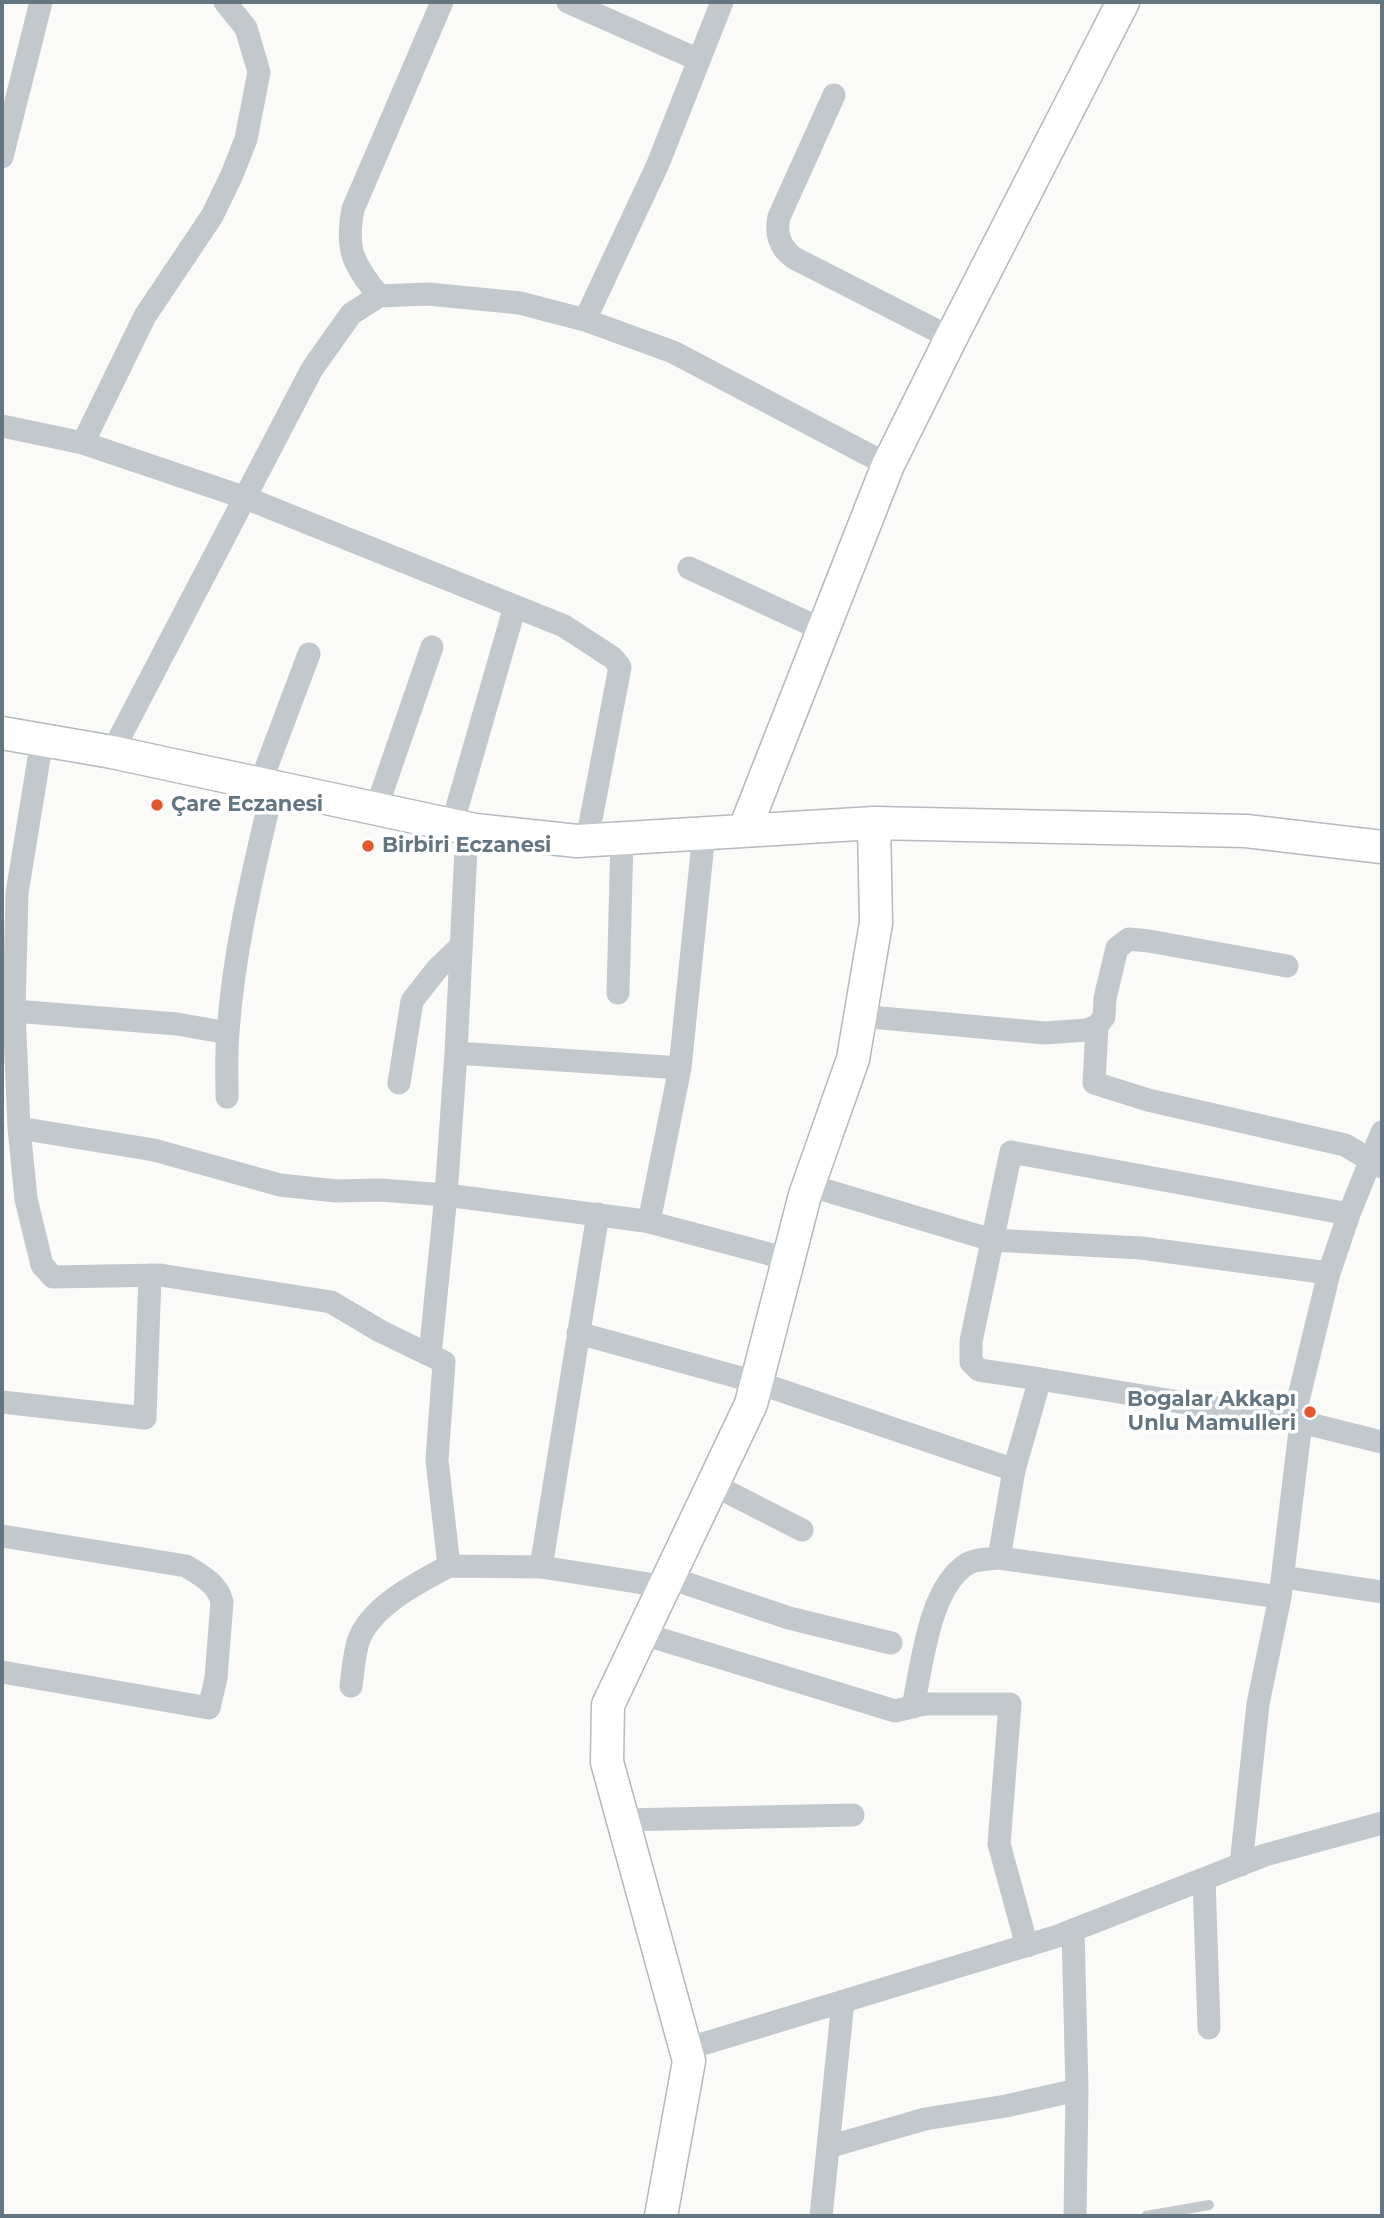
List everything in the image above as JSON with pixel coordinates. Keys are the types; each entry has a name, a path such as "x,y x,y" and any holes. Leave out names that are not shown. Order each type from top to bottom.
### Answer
{"main road":[{"path":"744,831 888,465 1123,2"},
{"path":"2,733 112,752 459,826 587,840 874,824 1246,831 1382,843"},
{"path":"661,2216 689,2060 607,1762 608,1705 751,1404 808,1185 853,1059 876,923 874,824"}],"street":[{"path":"2,157 41,2"},
{"path":"83,443 145,316 212,216 246,139 259,72 246,28 225,2"},
{"path":"380,296 358,270 353,256 350,241 353,209 442,2"},
{"path":"568,2 699,60"},
{"path":"585,320 658,164 722,2"},
{"path":"834,95 779,217 777,232 782,247 794,258 951,338"},
{"path":"112,752 312,369 351,314 380,296 428,293 520,303 585,320 673,352 888,465"},
{"path":"2,426 83,443 246,498 564,626 613,658 620,667 587,840"},
{"path":"689,568 824,630"},
{"path":"430,1355 446,1195 456,1053 461,946 459,826 515,606"},
{"path":"376,809 432,647"},
{"path":"227,1097 228,1033 236,959 266,785 309,654"},
{"path":"42,740 17,893 14,1011 19,1128 26,1199 36,1248 46,1272 54,1276 150,1275 331,1302 380,1331 444,1362 437,1460 449,1566"},
{"path":"649,1222 680,1068 704,834"},
{"path":"618,993 622,838"},
{"path":"860,1016 1045,1033 1087,1030 1097,1026 1104,1017 1105,998 1117,948 1129,939 1287,966"},
{"path":"399,1083 412,1001 437,969 461,946"},
{"path":"14,1011 177,1024 228,1033"},
{"path":"1097,1026 1094,1083 1148,1100 1346,1144 1377,1163"},
{"path":"456,1053 680,1068"},
{"path":"19,1128 154,1150 280,1185 336,1191 380,1190 446,1195 649,1222 788,1259"},
{"path":"1241,1865 1258,1704 1281,1587 1297,1421 1329,1273 1349,1214 1377,1163 1382,1132"},
{"path":"1349,1214 1011,1152 971,1341 971,1362 979,1370 1297,1421 1382,1441"},
{"path":"808,1185 992,1240 1141,1248 1329,1273"},
{"path":"541,1567 598,1214"},
{"path":"2,1402 145,1418 150,1275"},
{"path":"578,1333 756,1382 1014,1470"},
{"path":"999,1558 1014,1470 1040,1379"},
{"path":"712,1484 802,1530"},
{"path":"2,1536 186,1566 212,1584 220,1593 222,1602 216,1678 209,1708 2,1672"},
{"path":"913,1707 936,1604 948,1581 969,1563 999,1558 1281,1587 1382,1592"},
{"path":"351,1686 358,1644 364,1628 390,1601 449,1566 541,1567 665,1582 789,1618 891,1643"},
{"path":"640,1633 895,1711 924,1704 1010,1704 999,1844 1027,1945"},
{"path":"623,1820 853,1815"},
{"path":"686,2049 1073,1930 1265,1855 1382,1822"},
{"path":"1204,1879 1209,2028"},
{"path":"1073,1930 1077,2090 1075,2216"},
{"path":"821,2216 843,2001"},
{"path":"828,2147 925,2119 1006,2106 1077,2090"}],"lane":[{"path":"1146,2216 1209,2205"}],"place":[{"name":"Çare Eczanesi","path":"157,805"},
{"name":"Birbiri Eczanesi","path":"368,846"},
{"name":"Bogalar Akkapı Unlu Mamulleri","path":"1310,1412"}]}
